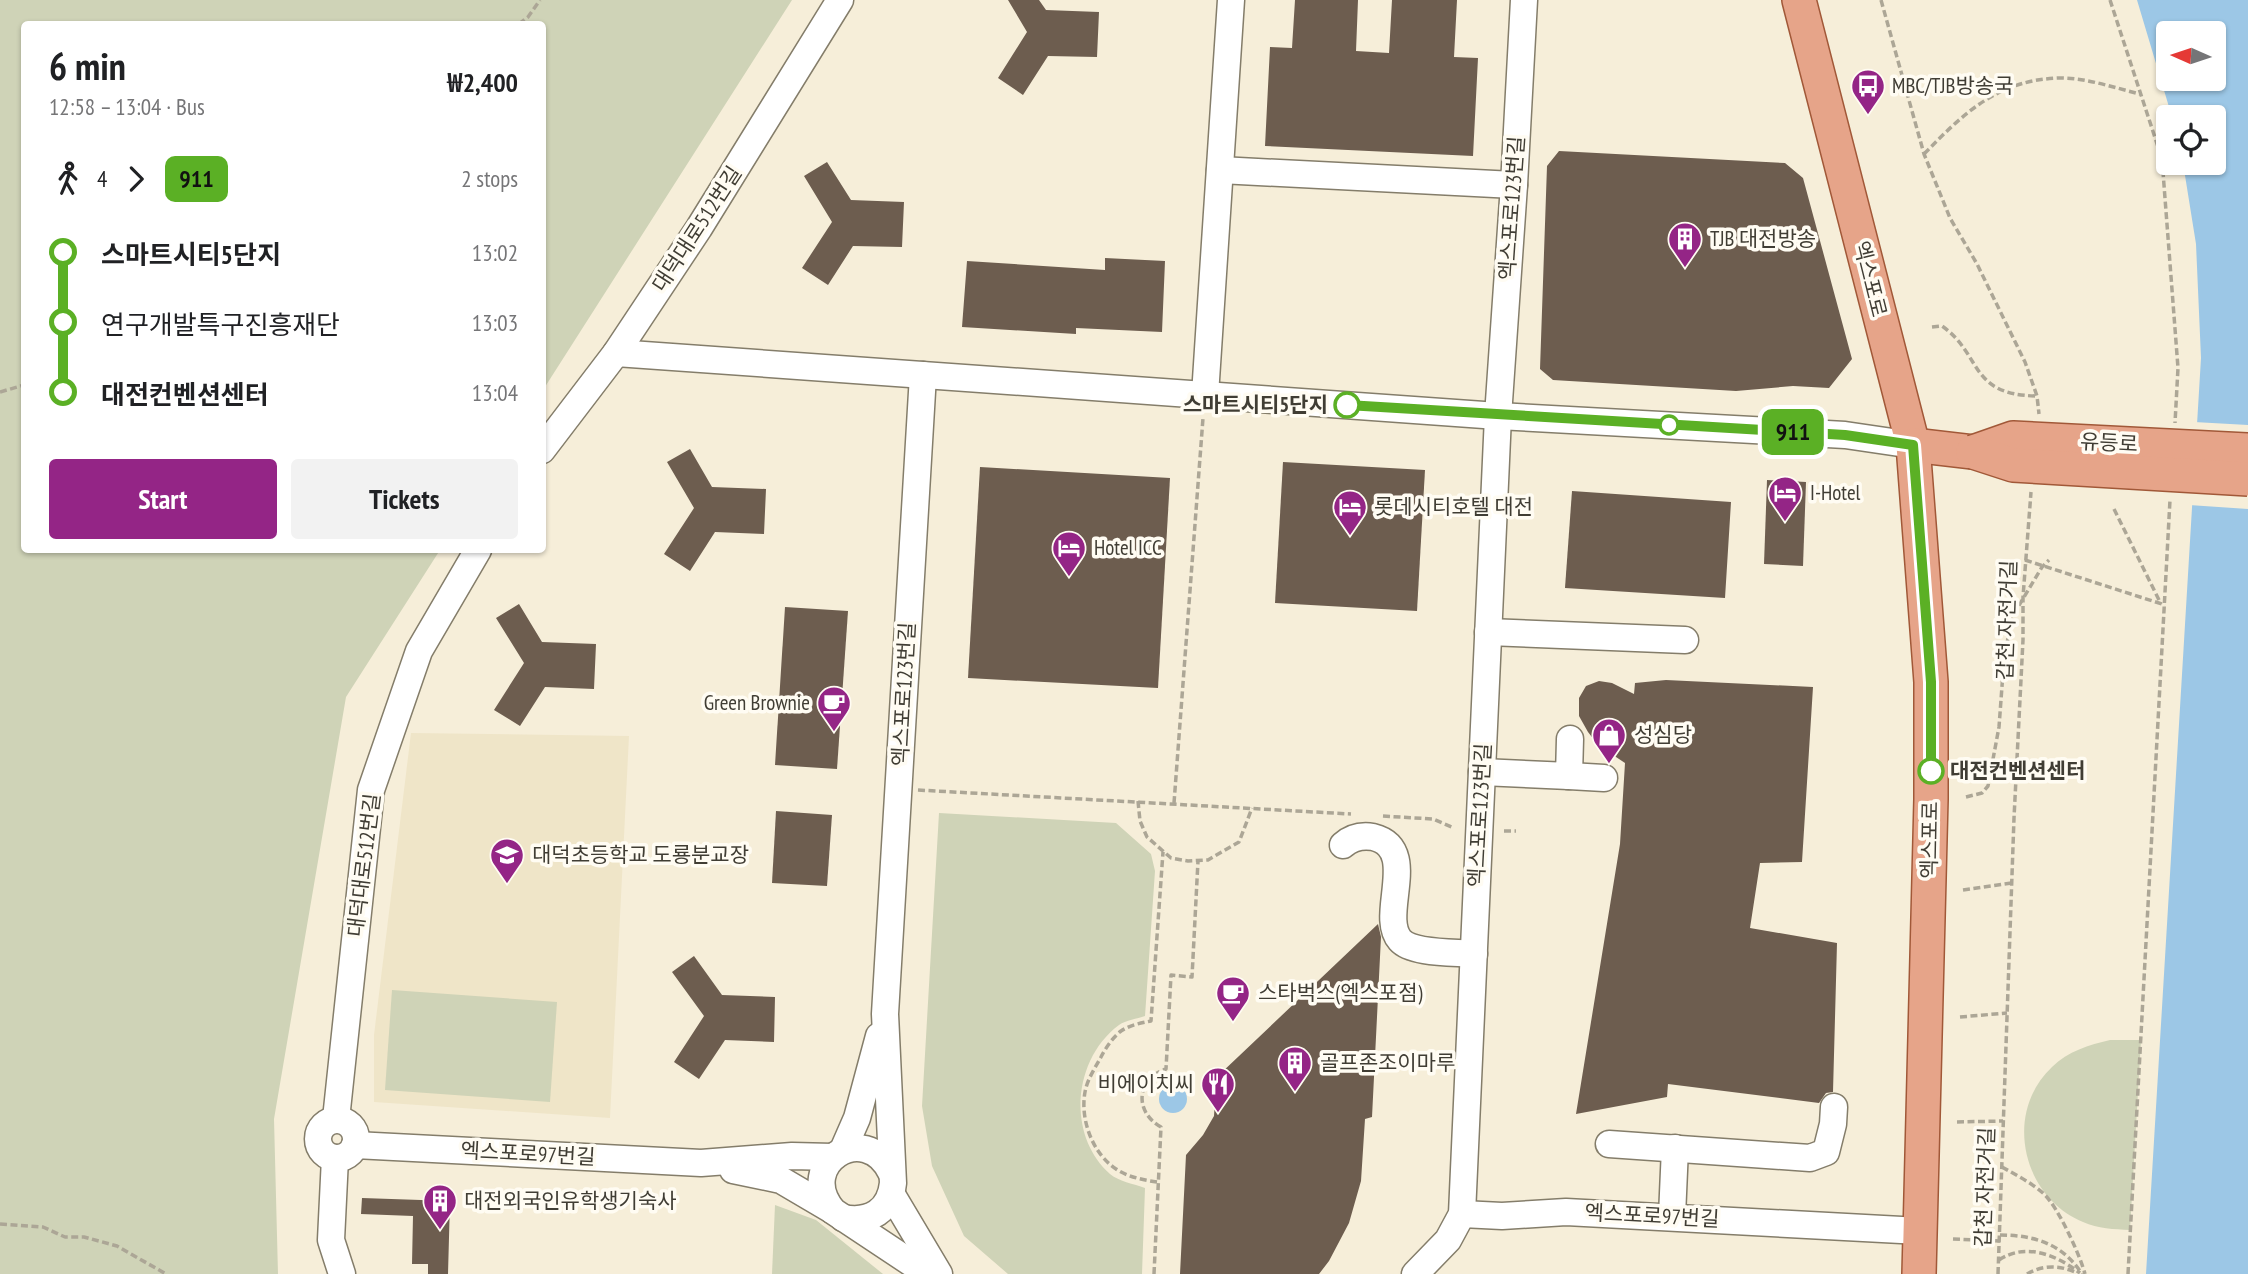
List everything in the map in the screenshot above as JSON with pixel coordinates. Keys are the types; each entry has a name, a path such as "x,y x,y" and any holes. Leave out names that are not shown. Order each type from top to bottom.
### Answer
{"main road":[{"name":"엑스포로","path":"1799,0 1913,445 1931,682 1931,799 1919,1274"},
{"name":"유등로","path":"1973,452 2013,438 2248,450"},
{"name":"유등로","path":"1913,445 1973,452 2013,466 2248,479"}],"street":[{"name":"대덕대로512번길","path":"546,445 616,353 699,228 840,0"},
{"path":"1205,395 1231,0"},
{"name":"엑스포로123번길","path":"1462,1214 1498,416 1524,0"},
{"path":"1220,170 1514,186"},
{"path":"616,353 1498,416 1845,435 1913,445"},
{"name":"엑스포로123번길","path":"885,1014 923,375"},
{"name":"대덕대로512번길","path":"345,1151 356,1139 348,1123 336,1119 371,790 419,651 476,553"},
{"path":"1488,632 1685,640"},
{"path":"1569,776 1570,738"},
{"path":"1482,772 1604,778"},
{"path":"1343,845 1350,839 1374,837 1384,842 1393,852 1397,867 1395,933 1401,942 1424,950 1474,954"},
{"path":"885,1014 892,1184 886,1206 878,1214 855,1220 838,1214 826,1202 821,1190 821,1178 825,1166 838,1153 857,1118 885,1014"},
{"path":"1609,1144 1810,1158 1826,1152 1834,1107"},
{"path":"701,1163 838,1153 855,1147 867,1149 886,1161 892,1184 939,1274"},
{"path":"1672,1216 1675,1148"},
{"path":"342,1274 331,1240 345,1151"},
{"name":"엑스포로97번길","path":"345,1151 701,1163"},
{"path":"701,1163 781,1180 928,1274"},
{"name":"엑스포로97번길","path":"1462,1214 1502,1216 1566,1212 1920,1231"},
{"path":"1415,1274 1447,1240 1462,1214"}],"path":[{"path":"523,21 540,0"},
{"path":"1881,0 1924,154 1950,218 1977,264 2025,362 2037,396 2039,419"},
{"path":"2110,0 2162,159 2178,368 2175,424"},
{"path":"1924,154 1972,108 1992,94 2012,86 2062,78 2088,81 2140,94"},
{"path":"1932,327 1942,326 1954,334 1979,374 1990,383 2006,392 2037,396"},
{"path":"0,393 21,385"},
{"path":"1174,803 1205,395"},
{"name":"갑천 자전거길","path":"1998,1274 2023,597 2032,486"},
{"path":"2128,1274 2171,494"},
{"path":"2114,509 2163,605"},
{"path":"2025,560 2163,605"},
{"path":"1966,797 1982,793 1988,786 1999,727 2004,659 2011,617 2049,560"},
{"path":"916,790 1353,814"},
{"path":"1138,801 1140,821 1147,836 1171,858 1188,861 1208,860 1238,842 1252,808"},
{"path":"1380,816 1433,819 1454,828"},
{"path":"1504,831 1516,831"},
{"path":"1157,1182 1135,1178 1116,1170 1101,1156 1090,1135 1085,1114 1085,1092 1104,1051 1120,1032 1137,1023 1151,1021 1163,852"},
{"path":"1154,1274 1161,1127 1147,1116 1142,1101 1145,1085 1155,1073 1166,1069 1171,975 1192,977 1198,861"},
{"path":"1963,890 2012,883"},
{"path":"1960,1017 2007,1013"},
{"path":"1957,1122 2003,1121"},
{"path":"2002,1167 2047,1197 2067,1232 2081,1274"},
{"path":"0,1224 43,1227 65,1237 84,1237 117,1246 166,1274"},
{"path":"1953,1239 2032,1237 2043,1241 2067,1258 2081,1274"},
{"path":"1999,1260 2009,1253 2020,1251 2046,1254 2081,1274"},
{"path":"2027,1274 2038,1268 2049,1267 2073,1270 2081,1274"}],"shaded area":[{"name":"대덕초등학교 도룡분교장","path":"411,733 629,736 610,1118 374,1102 374,1035"}],"green space":[{"path":"0,0 792,0 546,385 546,21 21,21 21,553 438,553 346,697 274,1119 278,1274 0,1274"},
{"path":"939,813 1116,823 1151,854 1155,871 1145,1016 1122,1023 1104,1040 1092,1057 1084,1077 1081,1098 1081,1119 1086,1139 1096,1158 1113,1176 1145,1188 1142,1274 1008,1274 964,1236 932,1166 922,1106"},
{"path":"392,990 557,1002 550,1102 385,1090"},
{"path":"2110,1040 2141,1040 2130,1230 2094,1226 2062,1210 2046,1194 2033,1174 2026,1152 2024,1130 2028,1107 2037,1086 2052,1067 2065,1057"},
{"path":"775,1205 816,1220 883,1274 772,1274"}],"water":[{"path":"2137,0 2248,0 2248,1274 2146,1274 2201,358 2196,244 2185,175 2226,175 2226,105 2168,105 2164,91 2226,91 2226,21 2156,21 2156,64"},
{"path":"1173,1085 1183,1089 1187,1099 1183,1109 1173,1113 1163,1109 1159,1099 1163,1089"}],"pier":[{"path":"2194,422 2248,425 2248,509 2189,505"}],"building":[{"path":"1008,0 1039,0 1046,10 1099,12 1097,57 1048,56 1023,95 998,78 1027,32"},
{"path":"1295,0 1358,0 1356,51 1389,53 1392,0 1457,0 1454,57 1478,58 1473,156 1265,146 1270,47 1292,48"},
{"name":"TJB 대전방송","path":"1559,151 1785,163 1803,178 1852,359 1829,388 1793,386 1736,391 1553,380 1540,369 1547,166"},
{"path":"827,162 851,200 904,202 902,247 853,246 828,285 802,268 832,222 804,176"},
{"path":"1105,258 1165,261 1162,332 1076,328 1076,334 962,327 967,261 1105,270"},
{"path":"690,449 712,487 766,489 764,534 715,532 690,571 664,554 694,508 667,462"},
{"name":"롯데시티호텔 대전","path":"1283,462 1425,470 1417,611 1275,603"},
{"name":"Hotel ICC","path":"980,467 1170,478 1158,688 968,678"},
{"name":"I-Hotel","path":"1767,480 1806,482 1803,566 1764,564"},
{"path":"1572,491 1731,502 1725,598 1565,588"},
{"path":"519,604 542,642 596,644 594,689 545,687 520,726 494,710 524,663 496,618"},
{"path":"785,607 848,611 837,769 775,765"},
{"path":"1666,680 1813,687 1802,862 1760,863 1750,928 1837,943 1833,1092 1826,1093 1819,1103 1668,1084 1667,1097 1576,1114 1620,844 1625,763 1598,745 1588,732 1579,716 1579,698 1586,686 1599,681 1612,683 1634,694 1635,683"},
{"path":"776,811 832,815 827,886 772,883"},
{"name":"골프존조이마루","path":"1378,924 1381,937 1372,1117 1365,1119 1361,1181 1349,1223 1329,1261 1319,1274 1180,1274 1186,1155 1203,1135 1214,1116 1216,1085 1220,1074"},
{"path":"694,956 722,995 775,997 774,1042 725,1040 699,1079 674,1062 704,1016 672,972"},
{"name":"대전외국인유학생기숙사","path":"362,1198 450,1201 448,1274 428,1274 428,1264 412,1264 413,1216 361,1214"}],"bus line":[{"name":"911","path":"1347,405 1845,435 1913,445 1931,682 1931,771"}],"place":[{"name":"MBC/TJB방송국","path":"1868,116"},
{"name":"TJB 대전방송","path":"1685,269"},
{"name":"스마트시티5단지","path":"1347,405"},
{"name":"I-Hotel","path":"1785,523"},
{"name":"롯데시티호텔 대전","path":"1350,537"},
{"name":"Hotel ICC","path":"1069,578"},
{"name":"Green Brownie","path":"834,733"},
{"name":"성심당","path":"1609,765"},
{"name":"대전컨벤션센터","path":"1931,771"},
{"name":"대덕초등학교 도룡분교장","path":"507,885"},
{"name":"스타벅스(엑스포점)","path":"1233,1023"},
{"name":"골프존조이마루","path":"1295,1093"},
{"name":"비에이치씨","path":"1218,1114"},
{"name":"대전외국인유학생기숙사","path":"440,1231"}]}
